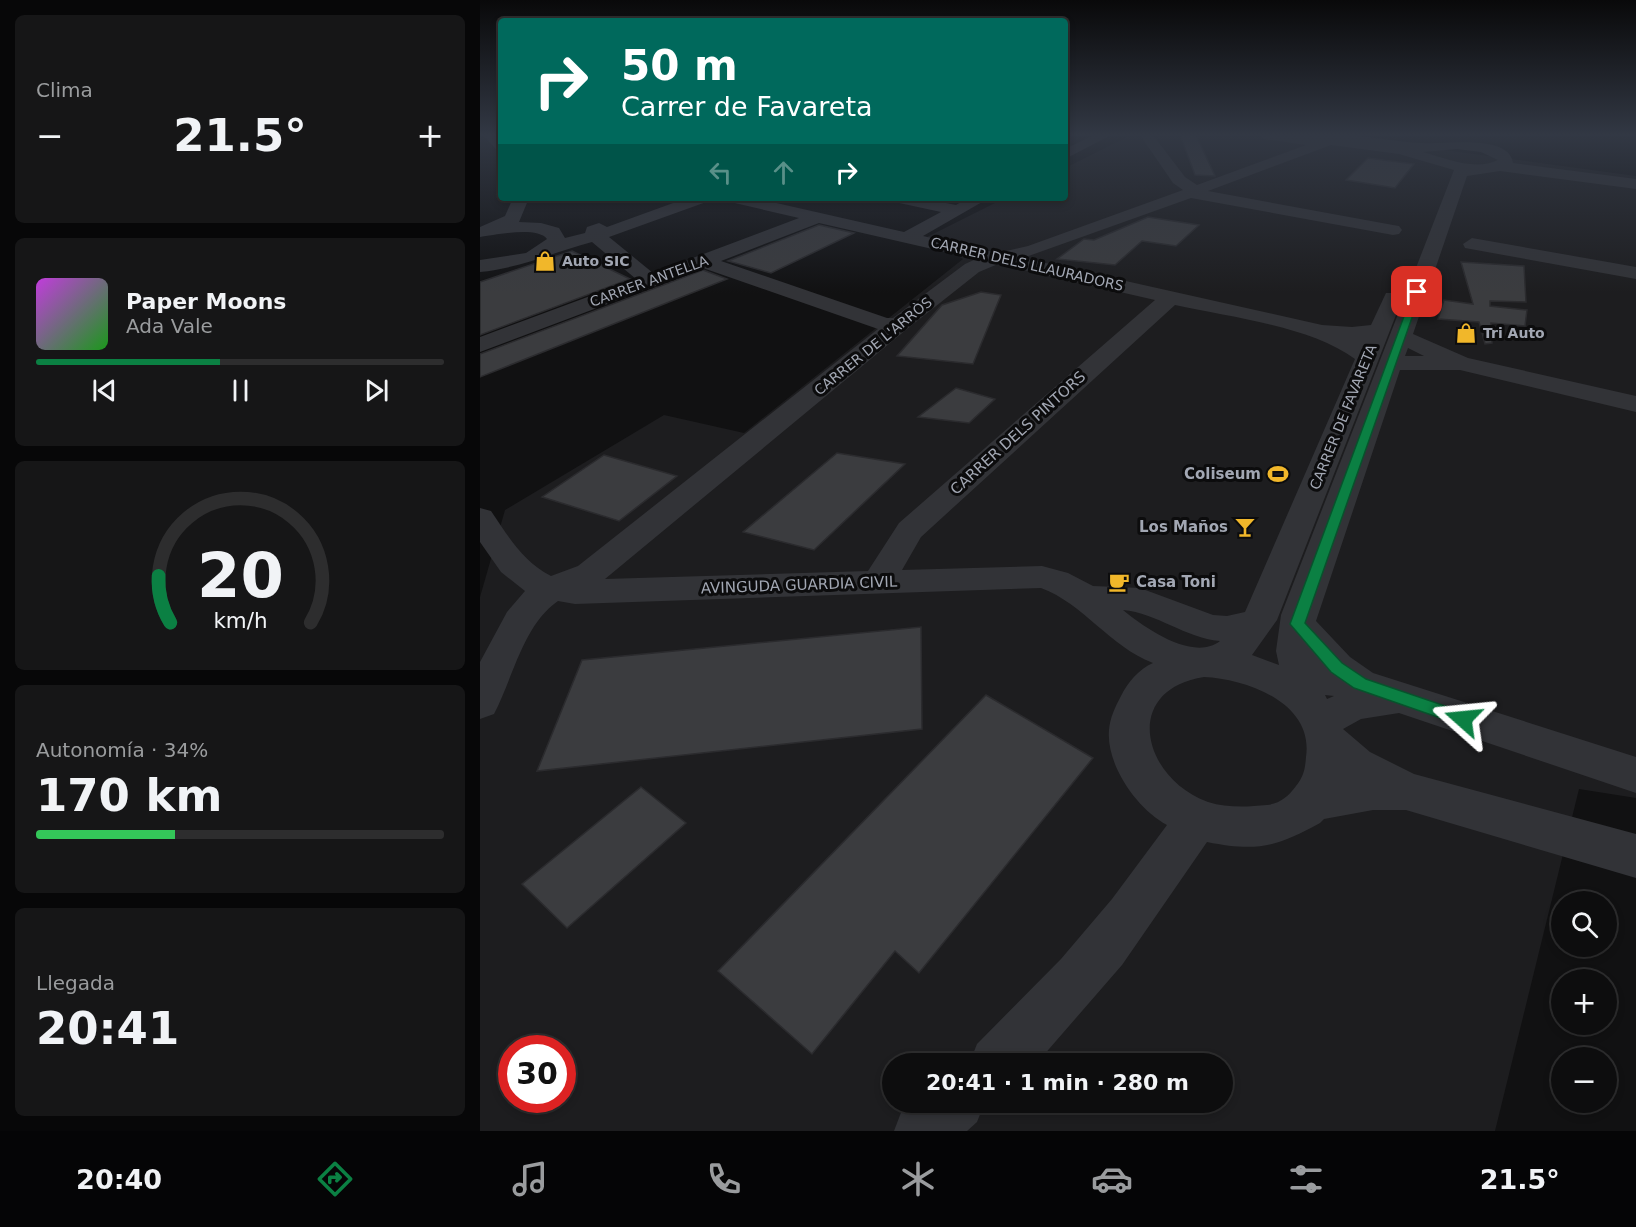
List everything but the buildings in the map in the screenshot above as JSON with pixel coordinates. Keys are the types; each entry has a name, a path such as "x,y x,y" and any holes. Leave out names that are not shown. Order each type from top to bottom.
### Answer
{"street":[{"path":"1187,188 1192,192 1404,232"},
{"name":"CARRER DE L'ARRÒS","path":"480,703 524,616 535,601 554,588 590,574 899,324 972,268 999,258 1034,250 1202,188"},
{"name":"CARRER DE FAVARETA","path":"1390,334 1439,188"},
{"name":"CARRER DE FAVARETA","path":"1209,663 1240,645 1259,620 1390,334 1437,238 1455,188"},
{"path":"485,231 512,219 520,201"},
{"path":"485,231 543,235 597,232 694,201"},
{"name":"CARRER DELS LLAURADORS","path":"746,201 1322,332 1347,342 1379,360"},
{"path":"911,201 957,210"},
{"path":"907,237 975,201"},
{"path":"597,232 659,203"},
{"name":"CARRER ANTELLA","path":"480,345 819,217"},
{"path":"512,219 543,235"},
{"path":"597,232 650,280"},
{"path":"484,266 524,258 543,235"},
{"path":"1437,238 1636,273"},
{"path":"703,261 871,321 886,325 899,324"},
{"name":"CARRER DELS PINTORS","path":"879,582 894,552 910,530 1172,297"},
{"name":"CARRER DELS LLAURADORS","path":"1322,332 1390,334"},
{"path":"1390,334 1460,363 1636,404"},
{"path":"1379,360 1460,363"},
{"name":"CARRER DE FAVARETA","path":"1315,712 1294,651 1298,624 1379,360"},
{"name":"AVINGUDA GUARDIA CIVIL","path":"480,518 508,558 524,575 537,584 554,588 575,592 609,593 1042,577 1059,581 1088,599 1131,636 1150,646 1209,663"},
{"path":"1088,599 1111,596 1139,600 1206,627 1245,628 1259,620"},
{"path":"1298,624 1337,668 1360,684 1636,775"},
{"path":"1131,636 1147,687"},
{"path":"1315,712 1331,763 1326,783 1314,801 1299,814 1279,824 1257,828 1233,828 1197,818 1163,800 1146,783 1132,757 1128,731 1133,707 1147,687 1162,676 1209,663 1243,666 1267,674 1289,687 1315,712 1370,773 1406,791 1636,856"},
{"path":"1315,712 1360,684"},
{"path":"1315,712 1375,700 1398,698"},
{"path":"1314,801 1373,791 1406,791"},
{"path":"1008,1053 1109,945 1155,883 1197,818"},
{"path":"923,1131 944,1113"}],"shaded area":[{"path":"1068,188 1636,188 1636,798 1579,789 1554,891 1551,891 1551,903 1495,1131 480,1131 480,597 505,510 664,415 744,433 963,259 927,237 999,201 1068,201"}],"place":[{"name":"Auto SIC","path":"545,261"},
{"name":"Tri Auto","path":"1466,333"},
{"name":"Coliseum","path":"1278,474"},
{"name":"Los Maños","path":"1245,527"},
{"name":"Casa Toni","path":"1119,582"}],"route":[{"path":"1417,292 1299,615 1298,624 1337,668 1360,684 1463,719"}]}
